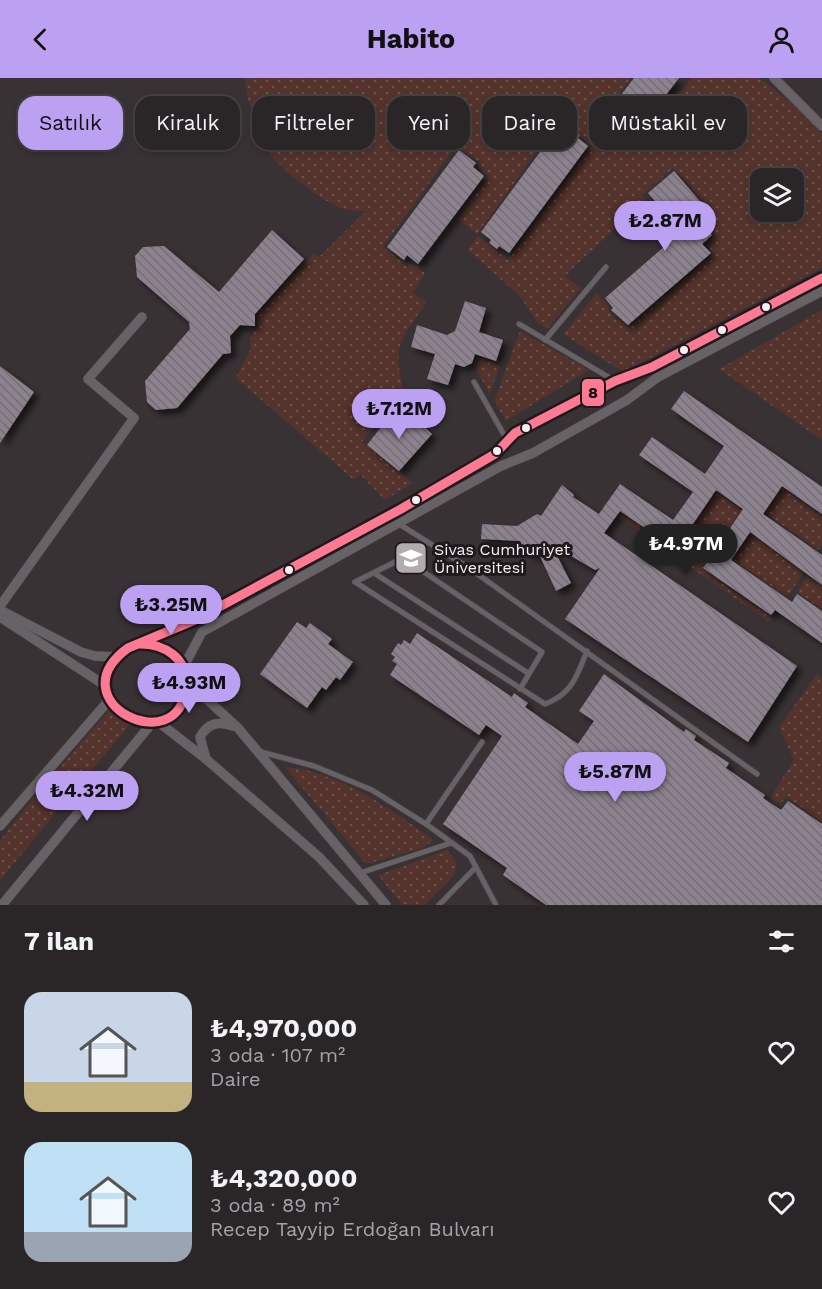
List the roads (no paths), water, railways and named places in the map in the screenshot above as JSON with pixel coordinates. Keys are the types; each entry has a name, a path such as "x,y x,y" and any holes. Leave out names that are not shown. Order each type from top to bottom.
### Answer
{"street":[{"path":"774,78 822,126"},
{"path":"364,905 319,856 206,759 154,722 126,718 110,699 106,686 107,675 117,657 128,648 195,620 401,509 495,454 515,433 615,381 652,367 822,278"},
{"path":"183,668 202,632 501,466 533,453 627,400 658,377 822,291"},
{"path":"117,657 95,656 81,652 0,608 134,418 88,379 142,317"},
{"path":"0,617 106,686"},
{"path":"2,905 154,722 173,713 181,703 186,680 183,668 176,656 165,648 152,644 138,644"},
{"path":"186,680 238,728 260,752 358,874 386,905"},
{"path":"0,826 110,699"},
{"path":"206,759 200,737 204,729 212,724 222,723 238,728"}],"lane":[{"path":"545,340 606,267"},
{"path":"519,324 615,381"},
{"path":"474,382 507,440"},
{"path":"399,524 469,568 757,774"},
{"path":"520,689 542,652 403,558 355,582 520,689 545,704 562,698 576,677 587,651"},
{"path":"374,573 528,673"},
{"path":"426,824 482,742"},
{"path":"260,752 314,766 372,790 426,824 470,856 496,905"},
{"path":"358,874 451,843"},
{"path":"439,905 476,867"}],"place":[{"name":"Sivas Cumhuriyet Üniversitesi","path":"411,558"}]}
